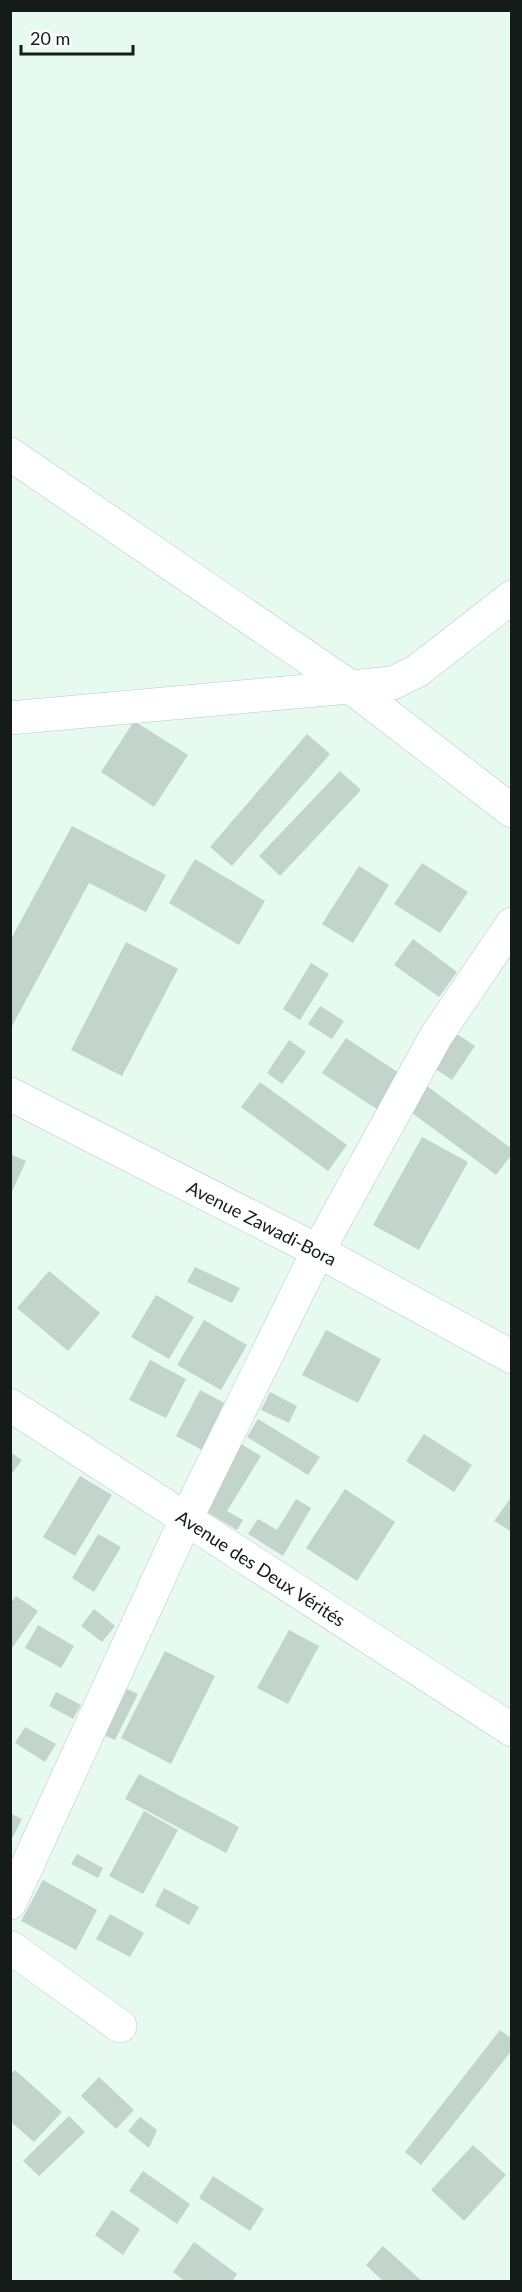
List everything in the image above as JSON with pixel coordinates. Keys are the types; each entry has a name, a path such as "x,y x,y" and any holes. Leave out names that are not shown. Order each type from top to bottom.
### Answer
{"street":[{"path":"10,454 352,688 512,811"},
{"path":"10,718 393,683 405,678 512,597"},
{"path":"10,1903 186,1519 318,1251 436,1036 512,924"},
{"name":"Avenue Zawadi-Bora","path":"10,1094 318,1251 512,1357"},
{"name":"Avenue des Deux Vérités","path":"10,1405 512,1730"},
{"path":"10,1947 120,2026"}],"building":[{"path":"134,721 188,755 154,807 101,772"},
{"path":"307,734 330,754 232,866 210,847"},
{"path":"340,771 361,790 280,876 259,856"},
{"path":"72,826 166,875 146,912 89,883 10,1030 10,941"},
{"path":"195,859 265,901 239,945 169,903"},
{"path":"422,863 468,892 440,933 394,904"},
{"path":"359,866 389,885 353,943 322,924"},
{"path":"413,939 457,972 439,997 394,965"},
{"path":"126,942 178,969 122,1076 71,1050"},
{"path":"311,963 329,974 300,1020 283,1009"},
{"path":"320,1006 344,1021 332,1039 308,1024"},
{"path":"454,1032 475,1046 452,1080 431,1066"},
{"path":"346,1038 402,1075 378,1110 322,1073"},
{"path":"289,1040 306,1052 282,1084 267,1073"},
{"path":"260,1082 347,1145 328,1171 241,1107"},
{"path":"423,1083 512,1149 512,1154 496,1175 404,1107"},
{"path":"422,1137 468,1162 419,1250 373,1225"},
{"path":"10,1154 26,1161 10,1196"},
{"path":"195,1267 240,1288 232,1303 187,1282"},
{"path":"49,1271 100,1313 68,1351 17,1308"},
{"path":"156,1295 194,1317 169,1359 131,1337"},
{"path":"204,1320 247,1345 221,1390 177,1365"},
{"path":"326,1330 381,1359 358,1403 302,1375"},
{"path":"150,1360 186,1379 166,1418 129,1400"},
{"path":"200,1390 230,1406 206,1452 176,1436"},
{"path":"270,1392 297,1406 289,1423 261,1410"},
{"path":"258,1419 320,1457 308,1475 247,1437"},
{"path":"424,1434 472,1465 454,1492 406,1461"},
{"path":"241,1444 261,1456 227,1511 243,1520 237,1530 202,1509"},
{"path":"10,1452 22,1460 10,1476"},
{"path":"80,1476 112,1495 75,1556 43,1537"},
{"path":"345,1489 395,1522 357,1581 306,1548"},
{"path":"512,1496 512,1532 494,1521"},
{"path":"296,1499 311,1508 283,1556 248,1534 258,1519 277,1530"},
{"path":"98,1534 121,1547 94,1592 72,1578"},
{"path":"16,1596 38,1611 10,1651 10,1604"},
{"path":"94,1609 115,1626 102,1642 81,1626"},
{"path":"38,1625 74,1646 61,1668 25,1648"},
{"path":"289,1630 319,1646 288,1704 257,1688"},
{"path":"165,1651 215,1676 171,1764 121,1738"},
{"path":"127,1689 138,1694 115,1740 104,1735"},
{"path":"56,1692 81,1705 73,1719 49,1706"},
{"path":"25,1727 56,1744 45,1762 15,1743"},
{"path":"139,1774 239,1827 226,1853 125,1799"},
{"path":"144,1811 178,1830 143,1894 109,1876"},
{"path":"10,1813 22,1819 13,1837 10,1835"},
{"path":"77,1854 103,1868 98,1878 71,1864"},
{"path":"43,1880 97,1910 76,1950 21,1921"},
{"path":"164,1888 199,1907 189,1925 155,1906"},
{"path":"110,1914 144,1933 130,1957 96,1939"},
{"path":"500,2030 512,2039 512,2050 421,2165 405,2152"},
{"path":"15,2070 62,2112 34,2142 10,2121 10,2075"},
{"path":"99,2077 134,2110 116,2129 81,2096"},
{"path":"69,2116 85,2132 39,2176 23,2161"},
{"path":"140,2117 157,2130 149,2148 128,2131"},
{"path":"473,2145 506,2175 464,2221 431,2190"},
{"path":"143,2171 190,2204 177,2224 129,2191"},
{"path":"213,2176 264,2209 250,2231 199,2198"},
{"path":"112,2210 140,2229 123,2255 95,2235"},
{"path":"194,2242 237,2274 232,2282 186,2282 173,2272"},
{"path":"383,2246 423,2282 384,2282 366,2265"}]}
